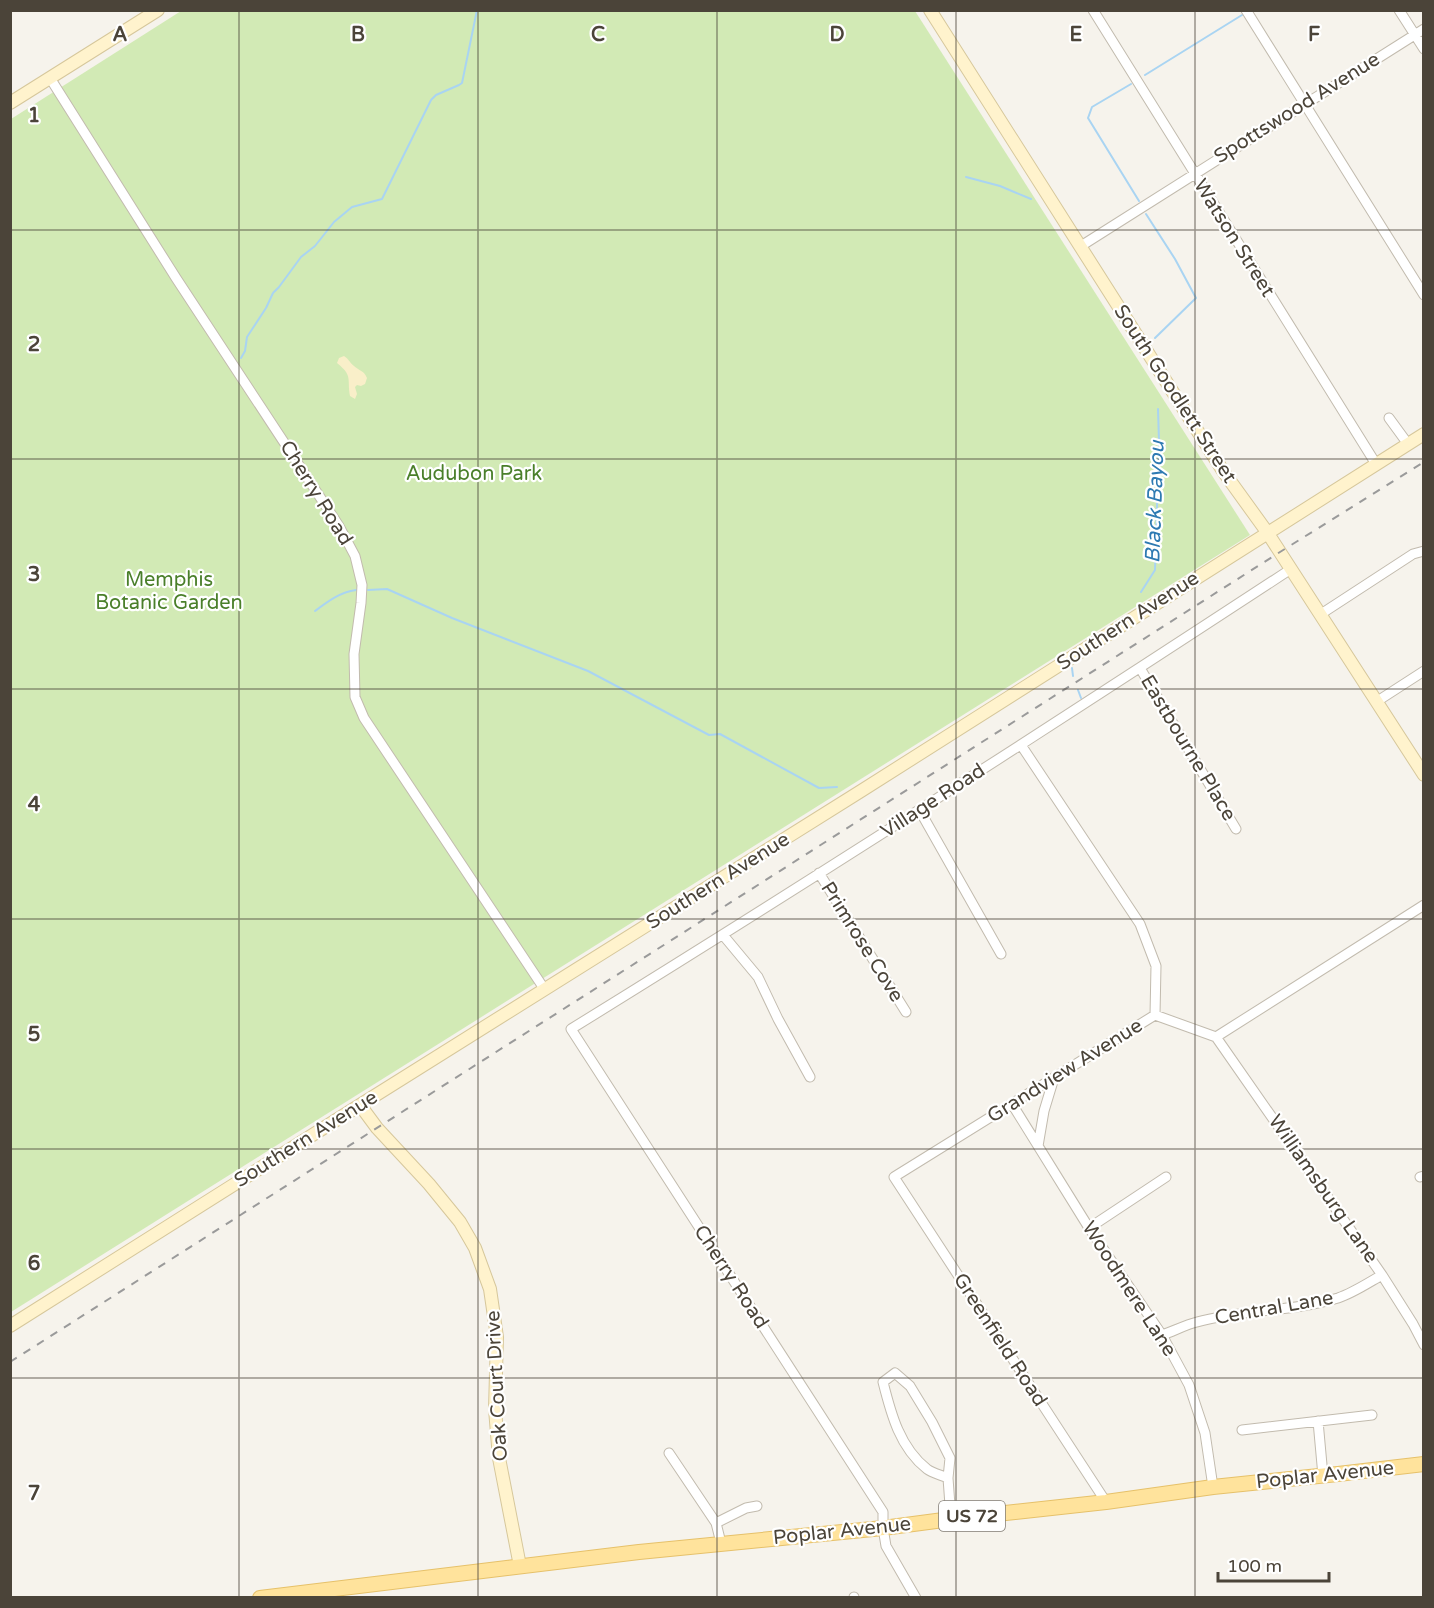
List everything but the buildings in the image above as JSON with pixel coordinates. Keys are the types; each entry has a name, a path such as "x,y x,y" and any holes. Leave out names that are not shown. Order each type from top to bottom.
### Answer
{"main road":[{"name":"Poplar Avenue","path":"260,1598 520,1566 721,1543 883,1528 1213,1487 1424,1464"}],"street":[{"path":"10,103 158,10"},
{"name":"South Goodlett Street","path":"930,10 1222,471 1267,532 1424,775"},
{"name":"Watson Street","path":"1093,10 1376,464"},
{"path":"1246,10 1424,295"},
{"path":"1399,10 1424,49"},
{"name":"Spottswood Avenue","path":"1081,246 1424,29"},
{"name":"Cherry Road","path":"50,78 176,278 349,544 355,556 362,585 354,654 355,697 364,718 545,990"},
{"path":"1389,418 1408,444"},
{"name":"Southern Avenue","path":"10,1326 1424,434"},
{"path":"1321,614 1413,554 1424,551"},
{"name":"Village Road","path":"571,1029 920,811 1291,569"},
{"name":"Eastbourne Place","path":"1140,668 1236,828"},
{"path":"1376,702 1424,671"},
{"path":"1021,744 1140,924 1156,966 1155,1015"},
{"path":"920,811 1001,954"},
{"name":"Primrose Cove","path":"819,873 906,1012"},
{"path":"1216,1037 1424,905"},
{"path":"723,935 758,977 810,1077"},
{"name":"Grandview Avenue","path":"894,1178 1155,1015 1216,1037"},
{"name":"Cherry Road","path":"571,1029 883,1512 886,1546 916,1598"},
{"name":"Williamsburg Lane","path":"1216,1037 1382,1275 1424,1345"},
{"path":"1038,1146 1044,1111 1054,1078"},
{"name":"Woodmere Lane","path":"1012,1104 1089,1227 1162,1335 1189,1385 1205,1433 1213,1487"},
{"name":"Oak Court Drive","path":"360,1105 376,1128 429,1184 460,1222 475,1248 490,1289 497,1337 495,1409 499,1458 520,1566"},
{"path":"1089,1227 1166,1177"},
{"name":"Greenfield Road","path":"894,1178 1106,1502"},
{"name":"Central Lane","path":"1162,1335 1195,1322 1302,1306 1340,1297 1382,1275"},
{"path":"948,1478 928,1470 909,1452 892,1416 884,1382 895,1373 910,1386 950,1458 948,1478 951,1519"},
{"path":"1242,1430 1372,1415"},
{"path":"1318,1421 1323,1476"},
{"path":"669,1453 716,1523 721,1543"},
{"path":"716,1523 743,1509 757,1506"}],"green space":[{"name":"Audubon Park","path":"181,11 915,11 1250,535 11,1312 11,119"}],"sand":[{"path":"344,356 367,378 365,384 355,387 357,394 355,399 350,396 347,374 337,363 339,358"}],"waterway":[{"path":"241,358 245,351 247,337 273,293 301,257 315,246 334,222 352,207 382,199 431,100 436,95 462,83 477,10"},
{"name":"Black Bayou","path":"1145,75 1242,15"},
{"name":"Black Bayou","path":"1131,84 1092,107 1088,118 1139,201"},
{"path":"966,177 1000,186 1031,199"},
{"name":"Black Bayou","path":"1146,214 1175,259 1196,298 1155,338"},
{"name":"Black Bayou","path":"1141,592 1155,570 1158,409"},
{"path":"368,590 387,589 452,618 588,671 709,735 720,734 819,788 837,787"},
{"path":"315,611 339,595 356,590"},
{"name":"Black Bayou","path":"1072,668 1073,676"},
{"name":"Black Bayou","path":"1078,690 1081,698"}],"railway":[{"path":"10,1362 1424,462"}],"park label":[{"name":"Memphis Botanic Garden","path":"169,592"}]}
